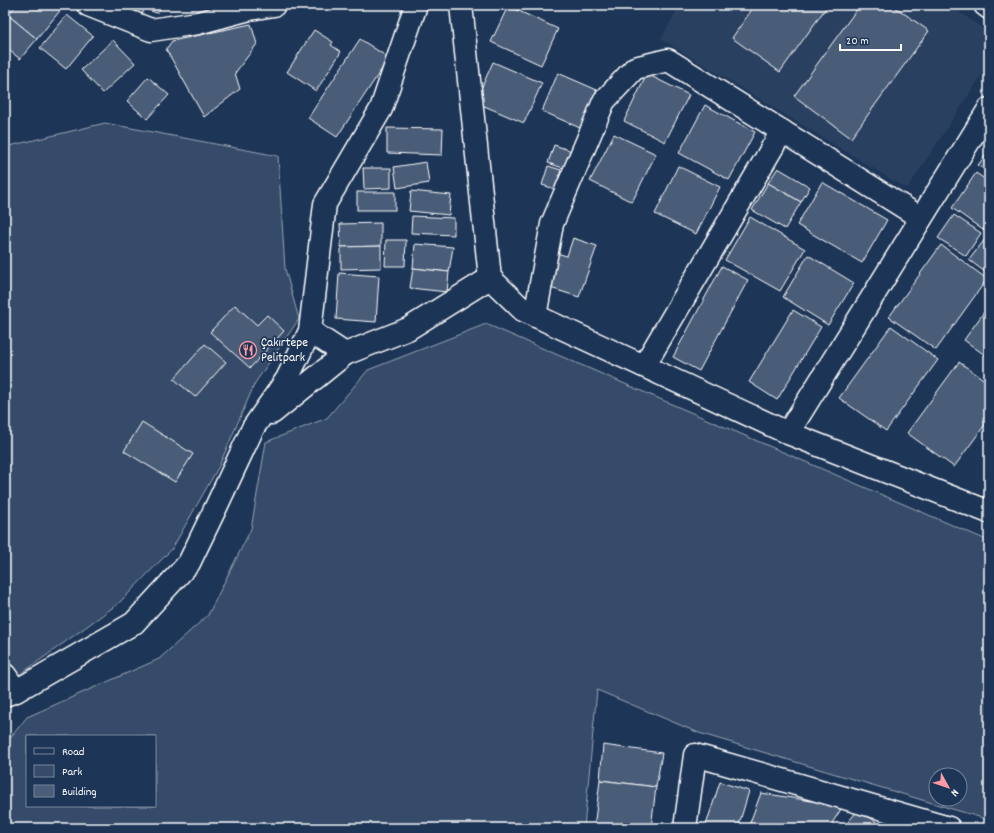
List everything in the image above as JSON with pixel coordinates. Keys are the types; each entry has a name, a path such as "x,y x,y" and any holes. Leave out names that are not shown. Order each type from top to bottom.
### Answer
{"street":[{"path":"88,5 151,30 198,23 250,7 274,5"},
{"path":"9,687 134,623 189,563 253,428 287,379 310,331 325,204 381,109 416,5"},
{"path":"461,5 490,278 523,310 788,433 988,510"},
{"path":"985,5 989,8"},
{"path":"535,316 552,224 604,101 635,68 668,60 921,218"},
{"path":"788,433 989,109"},
{"path":"644,366 782,131"},
{"path":"253,428 345,354 408,330 490,278"},
{"path":"310,331 345,354"},
{"path":"685,828 695,755 949,828"}],"shaded area":[{"path":"680,5 950,5 989,33 989,64 907,189 661,39"}],"green space":[{"path":"105,123 278,156 285,269 299,319 255,383 219,466 172,549 119,603 18,676 5,656 5,147"},
{"path":"486,324 989,541 989,820 946,807 968,807 968,767 928,767 928,802 699,733 597,690 584,828 5,828 5,744 27,717 159,659 208,615 251,529 266,442 327,418 368,370"}],"building":[{"path":"16,5 60,5 63,7 37,39 8,15"},
{"path":"117,5 163,5 157,13 145,9 138,20"},
{"path":"755,5 828,5 780,72 732,38"},
{"path":"860,5 892,5 929,31 851,138 794,96"},
{"path":"508,6 558,29 541,65 491,42"},
{"path":"8,15 37,39 20,59 5,47 5,18"},
{"path":"67,15 93,36 66,69 40,48"},
{"path":"251,24 257,44 235,73 240,89 204,117 166,49 172,41"},
{"path":"314,30 333,42 331,45 341,52 316,91 287,72"},
{"path":"360,39 389,58 337,137 308,118"},
{"path":"113,40 135,63 103,93 81,70"},
{"path":"493,62 542,83 524,123 475,102"},
{"path":"558,73 597,90 580,128 542,111"},
{"path":"647,74 689,95 665,142 624,121"},
{"path":"148,77 169,95 147,119 127,101"},
{"path":"705,105 755,132 729,180 679,153"},
{"path":"387,128 443,129 442,155 387,153"},
{"path":"614,134 656,154 632,202 590,181"},
{"path":"554,145 572,151 566,169 548,163"},
{"path":"989,151 989,173 978,165"},
{"path":"426,162 429,183 397,188 394,167"},
{"path":"548,166 561,170 555,189 542,185"},
{"path":"678,166 720,187 696,234 655,214"},
{"path":"363,168 391,168 391,188 364,189"},
{"path":"778,168 810,187 801,202 768,183"},
{"path":"976,173 989,182 989,222 983,230 952,208"},
{"path":"822,182 887,220 862,263 797,225"},
{"path":"768,183 801,202 785,229 752,210"},
{"path":"411,191 451,195 449,215 409,211"},
{"path":"357,192 395,192 395,210 357,210"},
{"path":"954,215 981,233 966,256 938,238"},
{"path":"412,216 454,218 454,235 411,233"},
{"path":"750,217 805,249 780,291 725,260"},
{"path":"989,222 989,234 983,230"},
{"path":"381,223 381,246 341,247 340,224"},
{"path":"989,234 989,275 969,260"},
{"path":"573,238 597,246 579,297 544,286 556,253 567,256"},
{"path":"386,240 406,240 405,266 385,266"},
{"path":"415,244 453,247 449,272 413,268"},
{"path":"941,245 987,279 936,350 889,317"},
{"path":"381,246 381,268 341,269 341,247"},
{"path":"808,255 854,283 828,325 783,297"},
{"path":"722,266 748,280 699,371 673,357"},
{"path":"413,268 449,272 447,292 410,288"},
{"path":"339,273 379,276 376,322 336,319"},
{"name":"Çakırtepe Pelitpark","path":"235,305 257,325 267,315 284,331 250,368 210,332"},
{"path":"989,305 989,358 964,340"},
{"path":"793,310 821,327 777,400 749,382"},
{"path":"891,326 938,360 886,431 839,398"},
{"path":"205,344 226,362 195,397 174,379"},
{"path":"959,362 989,383 989,419 954,467 907,433"},
{"path":"142,422 193,454 175,482 124,451"},
{"path":"603,745 662,753 656,787 600,780"},
{"path":"600,780 656,787 651,828 594,828"},
{"path":"720,782 749,791 738,828 705,828"},
{"path":"761,793 843,806 829,828 748,828"},
{"path":"859,809 884,828 843,828"}],"place":[{"name":"Çakırtepe Pelitpark","path":"248,350"}]}
